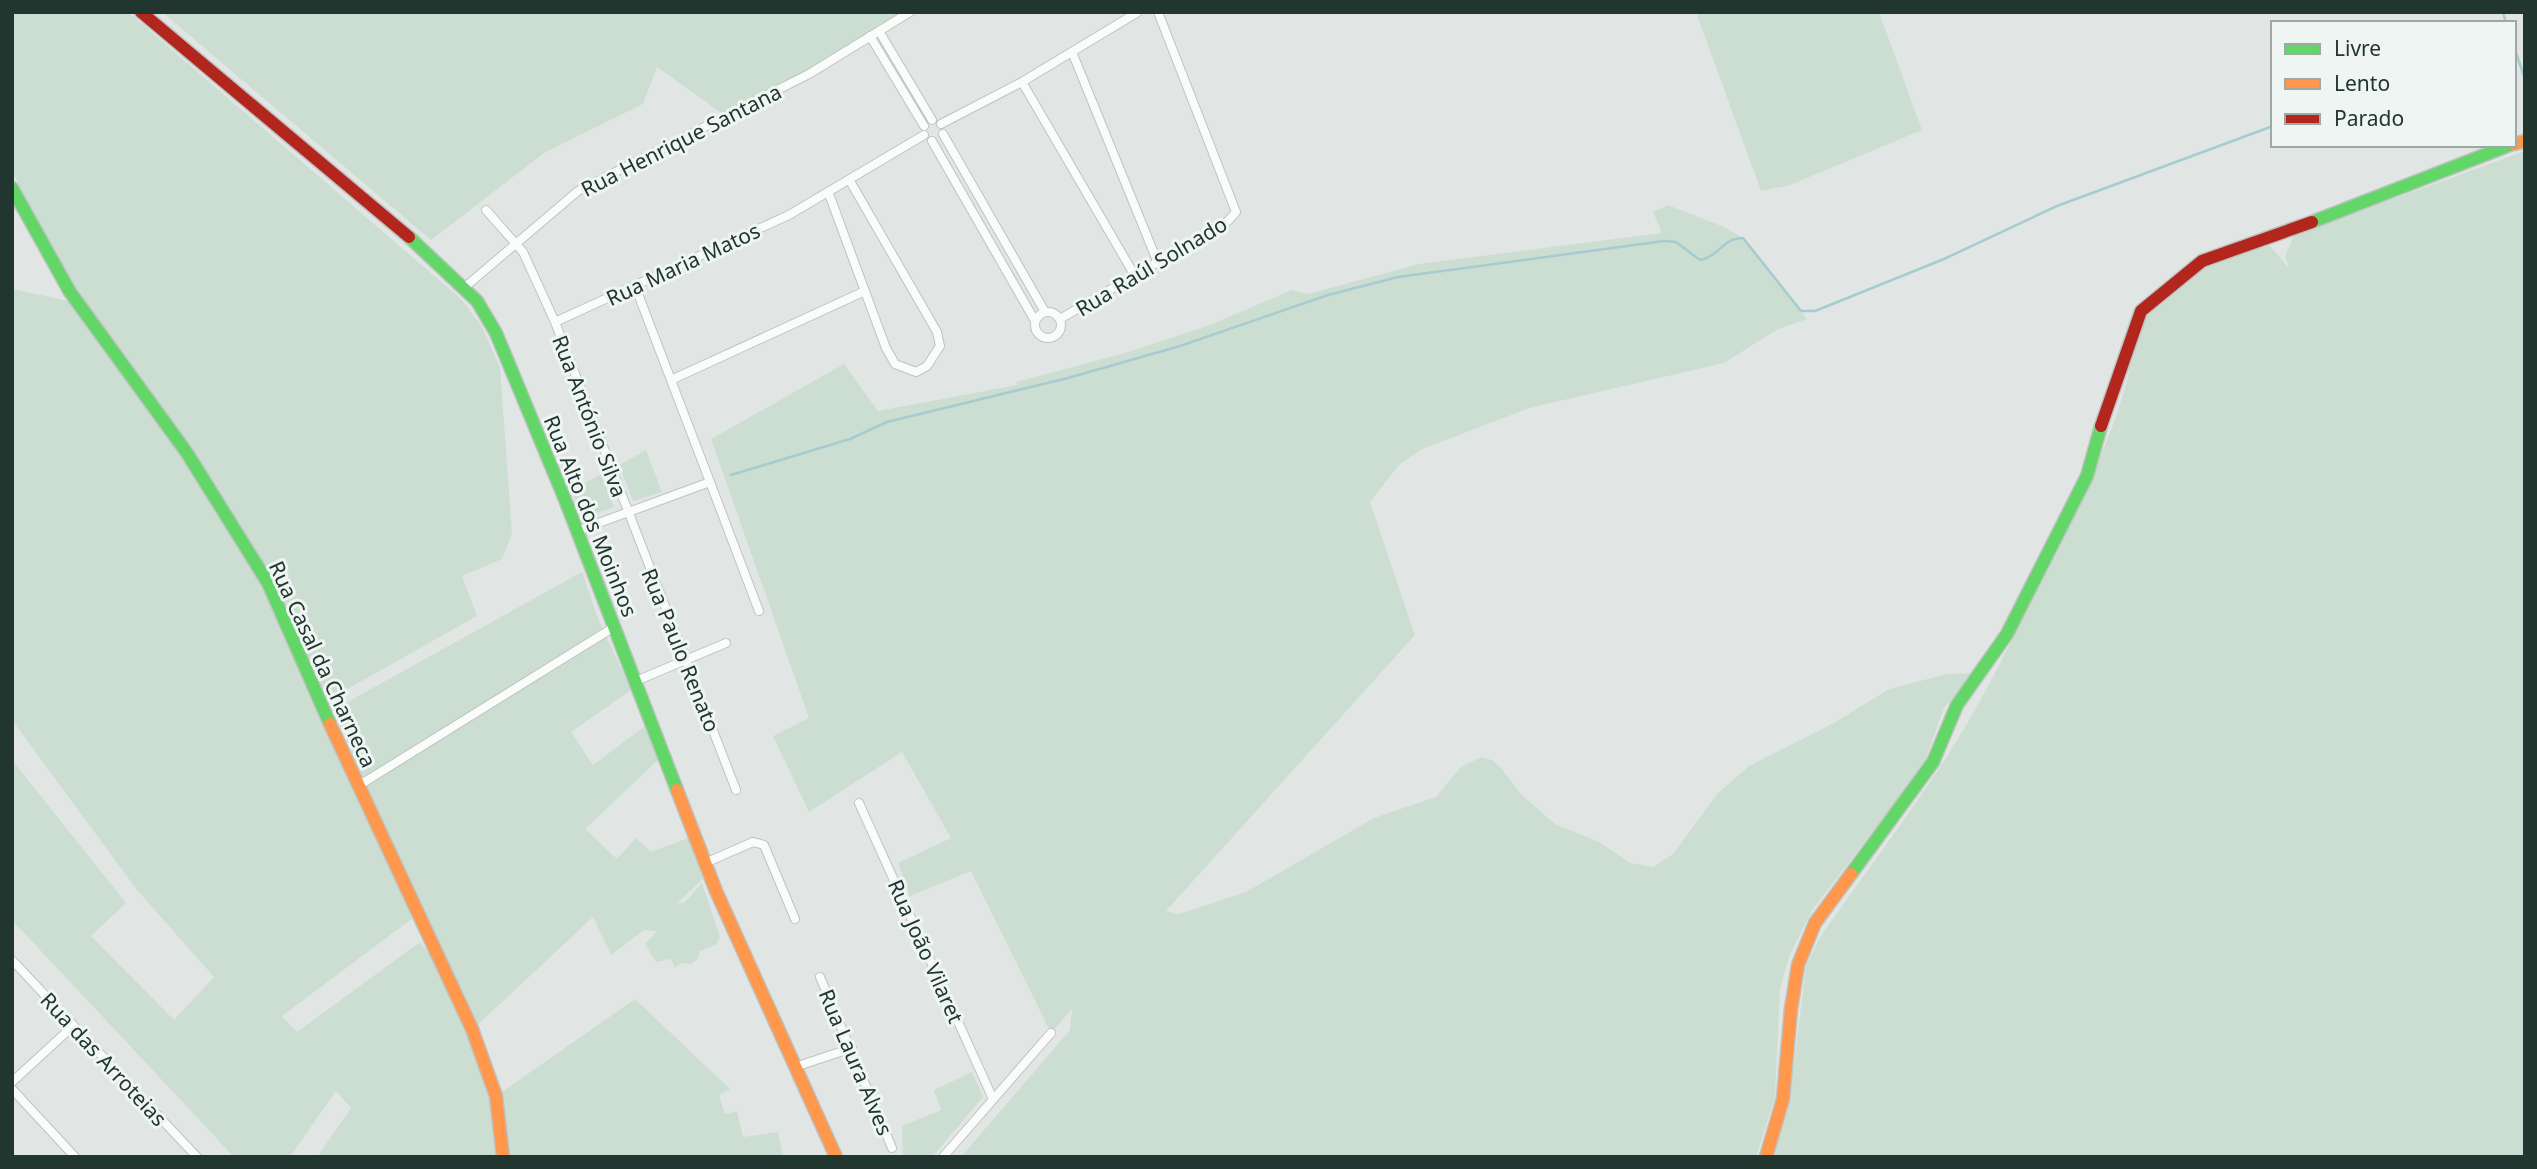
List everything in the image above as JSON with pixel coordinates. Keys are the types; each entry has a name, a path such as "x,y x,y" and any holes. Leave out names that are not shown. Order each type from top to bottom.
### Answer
{"street":[{"name":"Rua Alto dos Moinhos","path":"141,12 465,286 496,333 577,531 705,863 836,1157"},
{"name":"Rua Henrique Santana","path":"465,286 578,191 747,106 910,12"},
{"path":"932,141 939,126 1022,82 1138,12"},
{"name":"Rua Raúl Solnado","path":"1060,319 1228,221 1236,212 1158,12"},
{"path":"879,31 939,126 1045,312"},
{"path":"870,36 1035,321 1037,334 1049,339 1060,332 1060,319 1054,313 1045,312 1035,321"},
{"path":"1072,52 1158,263"},
{"path":"1022,82 1135,276"},
{"name":"Rua Maria Matos","path":"555,322 829,194 924,130 939,126"},
{"path":"1766,1157 1783,1102 1794,975 1804,943 1815,923 1933,762 1953,711 2007,634 2087,476 2104,414 2116,390 2132,331 2141,311 2180,276 2202,261 2273,238 2465,160 2506,147"},
{"path":"829,194 895,364 916,372 927,366 940,346 937,332 850,181"},
{"name":"Rua Casal da Charneca","path":"12,188 70,292 187,453 268,583 358,786 472,1029 496,1096 503,1157"},
{"path":"486,210 523,251 555,322"},
{"path":"635,286 760,611"},
{"path":"671,380 865,291"},
{"name":"Rua António Silva","path":"555,322 626,510"},
{"path":"577,531 626,510 710,482"},
{"name":"Rua Paulo Renato","path":"626,510 736,790"},
{"path":"358,786 614,626"},
{"path":"636,681 726,643"},
{"name":"Rua João Vilaret","path":"859,803 993,1099"},
{"path":"705,863 753,842 764,845 795,919"},
{"name":"Rua das Arroteias","path":"12,960 197,1157"},
{"name":"Rua Laura Alves","path":"820,977 892,1148"},
{"path":"12,1082 73,1026"},
{"path":"943,1157 1051,1033"},
{"path":"794,1067 852,1048"},
{"path":"12,1089 75,1157"}],"green space":[{"path":"12,12 128,12 461,299 482,327 500,367 512,534 502,559 462,576 477,616 319,705 413,918 282,1016 297,1032 420,942 441,967 401,862 333,710 582,572 597,616 631,690 571,732 593,765 645,726 658,760 585,829 617,859 636,838 651,852 688,838 703,879 676,904 685,902 702,883 720,937 716,945 700,951 698,959 691,964 681,963 675,968 671,959 656,962 645,944 657,931 644,930 611,955 593,917 472,1030 496,1096 635,999 730,1089 719,1095 725,1114 737,1111 743,1137 778,1132 783,1157 317,1157 351,1108 336,1091 290,1157 234,1157 12,920 12,760 126,903 91,936 174,1020 214,977 137,890 12,720 12,289 79,303 12,171"},
{"path":"162,12 908,12 727,117 657,67 643,104 544,153 431,240"},
{"path":"1696,12 1879,12 1922,130 1790,185 1761,191"},
{"path":"2525,151 2525,1157 1773,1157 1789,1106 1806,966 1819,939 1944,761 1986,691 2103,449 2123,395 2136,339 2148,314 2172,288 2219,261 2270,246 2289,268 2285,256 2294,235"},
{"path":"1668,205 1724,227 1743,238 1807,319 1778,329 1724,363 1529,408 1420,450 1399,465 1370,502 1415,635 1166,911 1179,914 1246,892 1374,818 1436,797 1461,767 1481,757 1492,760 1501,768 1521,794 1555,824 1599,842 1630,863 1653,867 1673,854 1717,794 1749,766 1834,723 1889,689 1947,674 1975,673 1944,708 1923,766 1813,909 1791,952 1780,988 1775,1097 1756,1157 961,1157 1070,1030 1072,1009 1051,1033 971,871 910,896 898,863 951,838 902,752 809,812 773,736 809,718 711,439 844,364 878,411 1017,385 1016,382 1125,353 1210,325 1292,290 1308,294 1419,264 1662,233 1653,212"},
{"path":"646,450 662,492 633,501 619,465"},
{"path":"601,474 614,507 583,518 571,490"},
{"path":"972,1072 983,1097 932,1157 903,1157 902,1126 941,1110 934,1090"}],"waterway":[{"path":"2503,12 2505,21"},
{"path":"2516,53 2525,79"},
{"path":"731,475 850,439 887,422 1068,378 1180,346 1328,295 1398,277 1664,241 1676,242 1700,260 1712,255 1730,241 1743,238 1801,311 1815,311 1944,259 2057,206 2271,127"}],"traffic: fast":[{"path":"2312,222 2505,147"},
{"path":"12,188 70,292 187,453 268,583 330,724"},
{"path":"409,237 477,301 496,333 566,502 677,790"},
{"path":"1851,874 1933,762 1957,705 2007,634 2087,476 2101,426"}],"traffic: slow":[{"path":"2516,143 2525,141"},
{"path":"330,724 472,1029 496,1096 503,1157"},
{"path":"677,790 716,891 836,1157"},
{"path":"1766,1157 1783,1099 1798,965 1815,923 1851,874"}],"traffic: jam":[{"path":"141,12 409,237"},
{"path":"2101,426 2141,311 2202,261 2312,222"}]}
